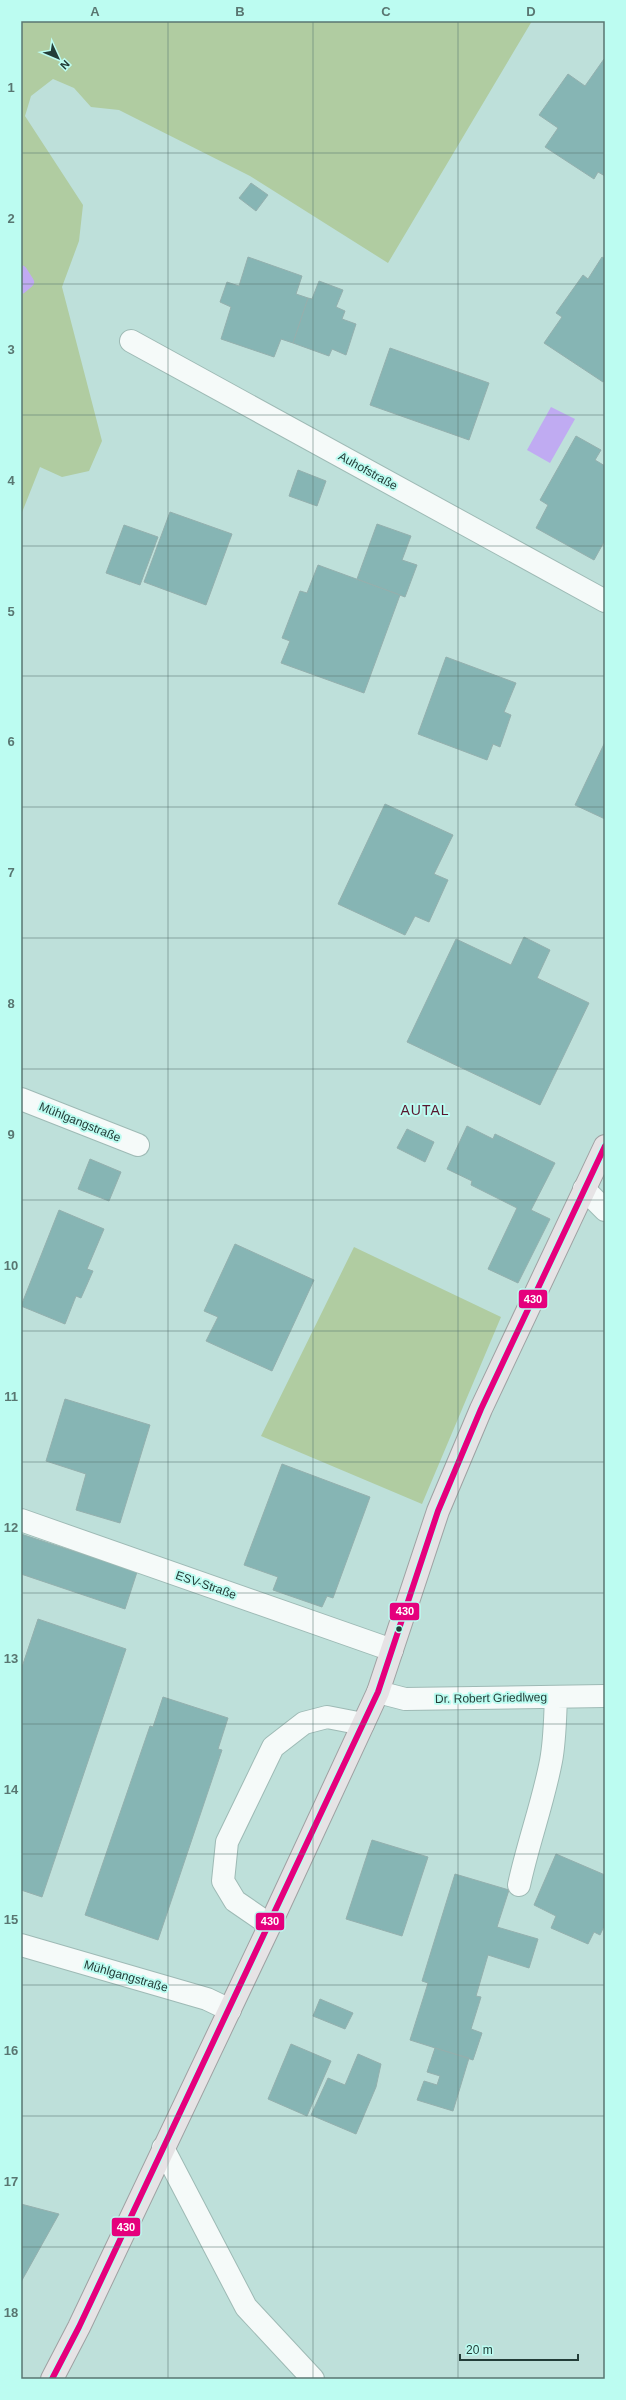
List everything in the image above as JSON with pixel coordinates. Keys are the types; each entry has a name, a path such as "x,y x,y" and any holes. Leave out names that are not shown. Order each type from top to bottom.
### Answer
{"main road":[{"path":"52,2379 79,2327 230,2010 378,1692 438,1511 475,1423 605,1146"}],"street":[{"name":"Auhofstraße","path":"131,341 605,601"},
{"name":"Mühlgangstraße","path":"21,1099 138,1146"},
{"path":"584,1189 605,1210"},
{"name":"ESV-Straße","path":"21,1520 392,1650"},
{"name":"Dr. Robert Griedlweg","path":"378,1692 405,1699 605,1696"},
{"path":"519,1885 526,1849 551,1761 555,1730 556,1697"},
{"path":"270,1925 236,1901 223,1881 228,1842 273,1747 304,1723 327,1717 363,1724"},
{"name":"Mühlgangstraße","path":"21,1945 207,1999 230,2010"},
{"path":"163,2148 246,2307 313,2379"}],"green space":[{"path":"21,21 532,21 388,263 250,176 119,110 91,107 74,88 53,79 31,96 25,116 83,205 79,241 62,287 102,441 89,471 62,477 40,467 21,515"},
{"path":"354,1247 501,1317 422,1504 261,1436"}],"shaded area":[{"path":"551,407 575,419 550,463 527,450"}],"building":[{"path":"604,59 605,176 598,172 594,179 545,147 558,128 539,115 568,74 585,86"},
{"path":"251,183 268,195 256,211 239,198"},
{"path":"248,257 302,276 296,294 308,298 293,343 281,339 274,357 221,339 231,307 220,302 227,282 239,286"},
{"path":"602,257 605,259 605,379 603,382 544,343 562,317 556,313 583,275 588,279"},
{"path":"319,281 343,290 336,307 345,311 342,319 356,324 346,355 332,349 329,356 293,343 308,298 312,299"},
{"path":"390,348 489,383 469,440 370,405"},
{"path":"576,436 601,450 595,460 605,466 605,540 594,560 536,528 548,505 540,500"},
{"path":"298,470 326,481 317,506 289,496"},
{"path":"170,512 232,534 206,605 144,582"},
{"path":"377,524 411,536 402,560 417,565 405,597 357,579"},
{"path":"124,525 158,537 140,585 106,573"},
{"path":"318,565 400,595 364,693 281,663 290,641 282,638 300,591 307,593"},
{"path":"446,657 516,683 504,712 511,715 500,747 493,744 487,760 418,734"},
{"path":"605,742 605,819 575,805"},
{"path":"385,804 453,835 434,874 448,880 429,922 415,916 405,935 338,904"},
{"path":"524,937 550,950 537,978 589,1003 540,1105 407,1042 456,939 511,965"},
{"path":"467,1126 493,1139 495,1134 555,1163 531,1210 550,1219 518,1283 488,1269 517,1208 471,1185 472,1181 447,1169"},
{"path":"407,1129 434,1142 425,1162 397,1148"},
{"path":"90,1159 121,1172 109,1201 78,1189"},
{"path":"59,1210 104,1229 87,1269 93,1271 81,1298 76,1296 65,1324 21,1306"},
{"path":"235,1244 314,1280 272,1371 206,1341 218,1317 204,1311"},
{"path":"65,1399 150,1425 120,1523 76,1510 86,1474 46,1461"},
{"path":"282,1464 370,1497 333,1598 327,1596 322,1607 273,1590 278,1577 244,1565"},
{"path":"21,1534 137,1572 125,1609 21,1574"},
{"path":"38,1619 126,1649 42,1897 21,1890 21,1670"},
{"path":"163,1697 228,1718 218,1749 222,1750 158,1940 85,1915 150,1726 153,1727"},
{"path":"372,1840 428,1857 402,1936 346,1919"},
{"path":"556,1854 605,1875 605,1924 600,1935 594,1932 588,1944 551,1928 556,1916 534,1905"},
{"path":"455,1874 509,1890 497,1927 538,1939 529,1968 488,1955 476,1996 481,1997 471,2029 482,2033 473,2060 410,2040 428,1983 422,1981"},
{"path":"320,1999 353,2013 345,2029 313,2016"},
{"path":"291,2044 331,2061 307,2116 268,2099"},
{"path":"435,2048 469,2058 453,2111 417,2100 424,2081 437,2085 440,2076 427,2072"},
{"path":"358,2054 381,2064 376,2087 356,2134 311,2115 328,2078 345,2085"},
{"path":"21,2204 59,2214 21,2282"}],"waterway":[{"path":"21,271 28,282 21,288"}],"transit line":[{"name":"430","path":"52,2379 79,2327 378,1692 438,1511 481,1409 605,1146"}],"district":[{"name":"AUTAL","path":"425,1110"}]}
